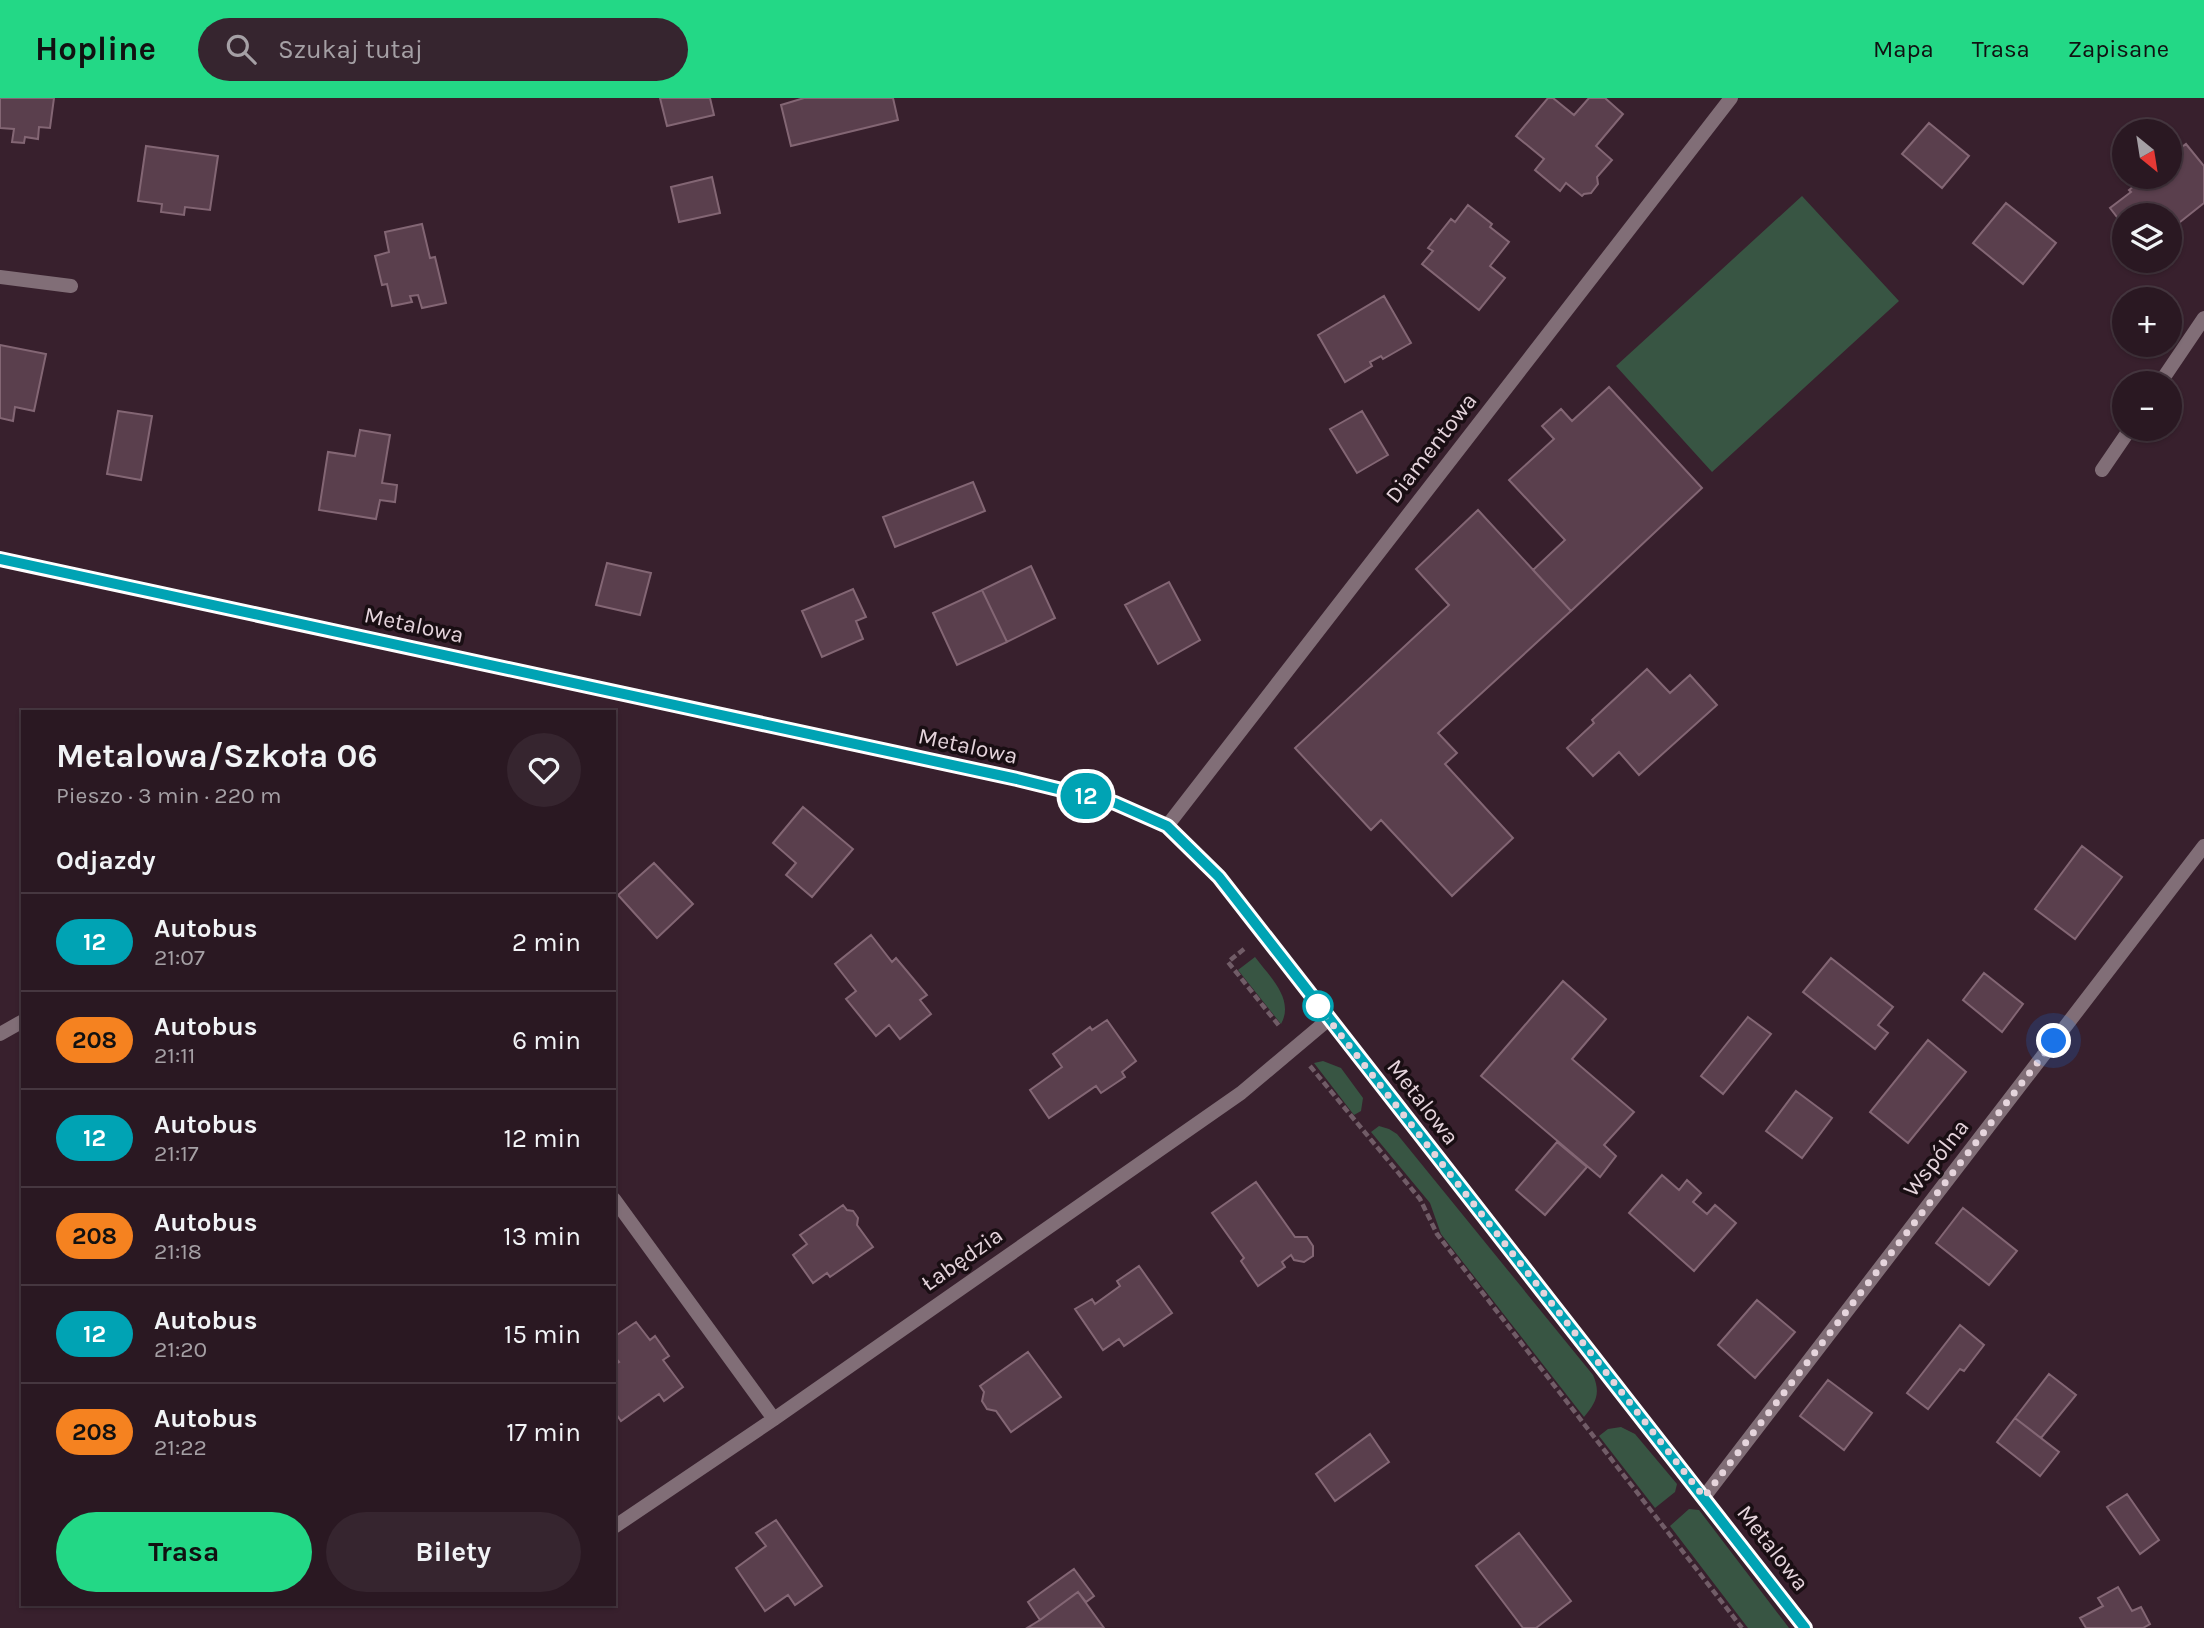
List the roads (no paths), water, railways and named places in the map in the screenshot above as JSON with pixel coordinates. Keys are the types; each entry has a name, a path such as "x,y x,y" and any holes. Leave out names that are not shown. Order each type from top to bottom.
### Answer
{"street":[{"name":"Diamentowa","path":"1167,826 1731,98"},
{"path":"0,277 71,286"},
{"path":"2168,371 2204,318"},
{"path":"2102,470 2122,441"},
{"name":"Metalowa","path":"0,559 1017,779 1115,803 1167,826 1219,877 1805,1628"},
{"name":"Wspólna","path":"1704,1497 2204,846"},
{"name":"Łabędzia","path":"616,1526 774,1419 1241,1093 1329,1019"},
{"path":"0,1034 21,1022"},
{"path":"616,1202 774,1419"}]}
